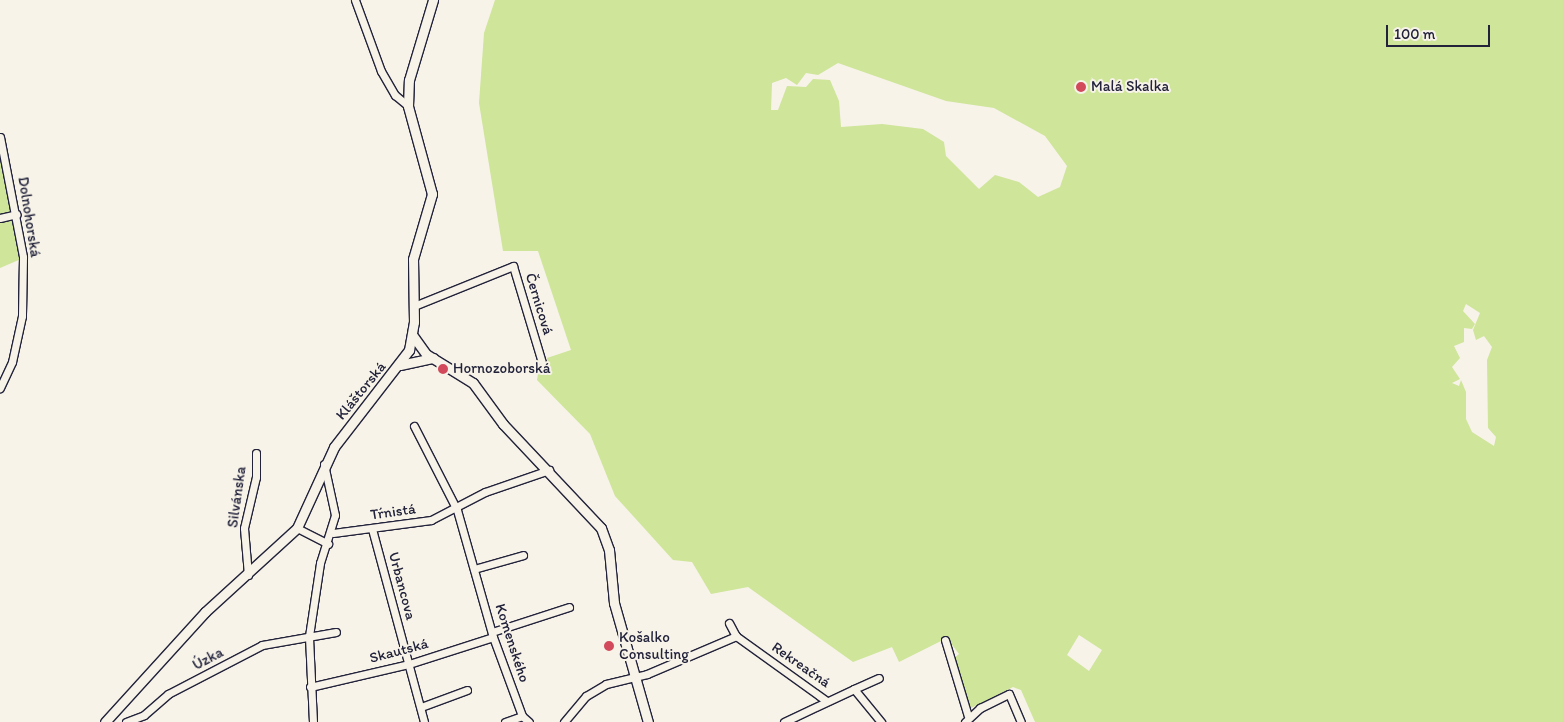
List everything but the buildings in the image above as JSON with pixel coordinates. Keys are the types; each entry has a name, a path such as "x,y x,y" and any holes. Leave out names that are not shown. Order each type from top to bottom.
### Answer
{"street":[{"path":"355,0 382,71 395,95 408,106"},
{"name":"Kláštorská","path":"105,722 183,634 297,528 324,464 400,365 413,336 414,259 432,194 408,106 410,68 433,0"},
{"name":"Dolnohorská","path":"0,388 12,362 22,316 24,257 1,141"},
{"path":"0,218 17,214"},
{"name":"Černicová","path":"414,306 513,266 543,366"},
{"path":"413,336 433,358 473,383 504,424 601,528 609,550 614,603 632,677 648,722"},
{"path":"400,365 433,358"},
{"path":"414,426 457,510"},
{"name":"Silvánska","path":"248,575 244,528 256,477 256,453"},
{"path":"313,722 309,636 320,563 333,533 332,485 324,464"},
{"name":"Tŕnistá","path":"333,533 340,529 372,530 430,520 457,510 485,492 548,470"},
{"name":"Komenského","path":"457,510 493,635 522,716 529,722"},
{"path":"297,528 328,544"},
{"name":"Urbancova","path":"372,530 424,722"},
{"path":"474,570 523,555"},
{"name":"Skautská","path":"310,687 409,664 568,607"},
{"name":"Rekreačná","path":"729,624 736,636 825,700 879,678"},
{"name":"Úzka","path":"126,722 144,715 168,694 262,644 336,632"},
{"path":"567,721 586,696 606,684 632,677 736,636"},
{"path":"945,640 966,719 1008,694 1021,722"},
{"path":"854,689 881,722"},
{"path":"420,707 467,690"},
{"path":"784,722 825,700"},
{"path":"799,714 804,722"},
{"path":"505,722 522,716"}],"green space":[{"path":"495,0 1563,0 1563,722 1035,722 1021,690 1013,687 971,708 953,659 959,654 947,638 899,662 892,647 853,662 748,587 711,594 692,562 673,560 615,496 590,434 537,380 539,368 548,365 547,358 571,350 538,251 503,251 479,103 484,33","holes":["838,63 946,101 994,108 1045,136 1067,166 1060,187 1038,197 1019,182 995,175 979,189 946,156 944,142 923,129 882,124 841,127 839,101 830,80 813,79 806,87 787,86 778,110 771,110 772,83 786,78 797,85 806,73 818,75","1466,304 1480,313 1473,330 1476,340 1484,336 1492,347 1487,360 1488,428 1496,437 1494,446 1472,432 1466,419 1466,392 1461,380 1459,386 1452,383 1460,379 1452,367 1460,358 1454,346 1464,342 1464,328 1472,329 1475,324 1463,311","1079,635 1102,650 1089,671 1067,655"]},
{"path":"0,159 21,259 0,268"}],"place":[{"name":"Malá Skalka","path":"1081,87"},
{"name":"Hornozoborská","path":"443,369"},
{"name":"Košalko Consulting","path":"609,646"}]}
